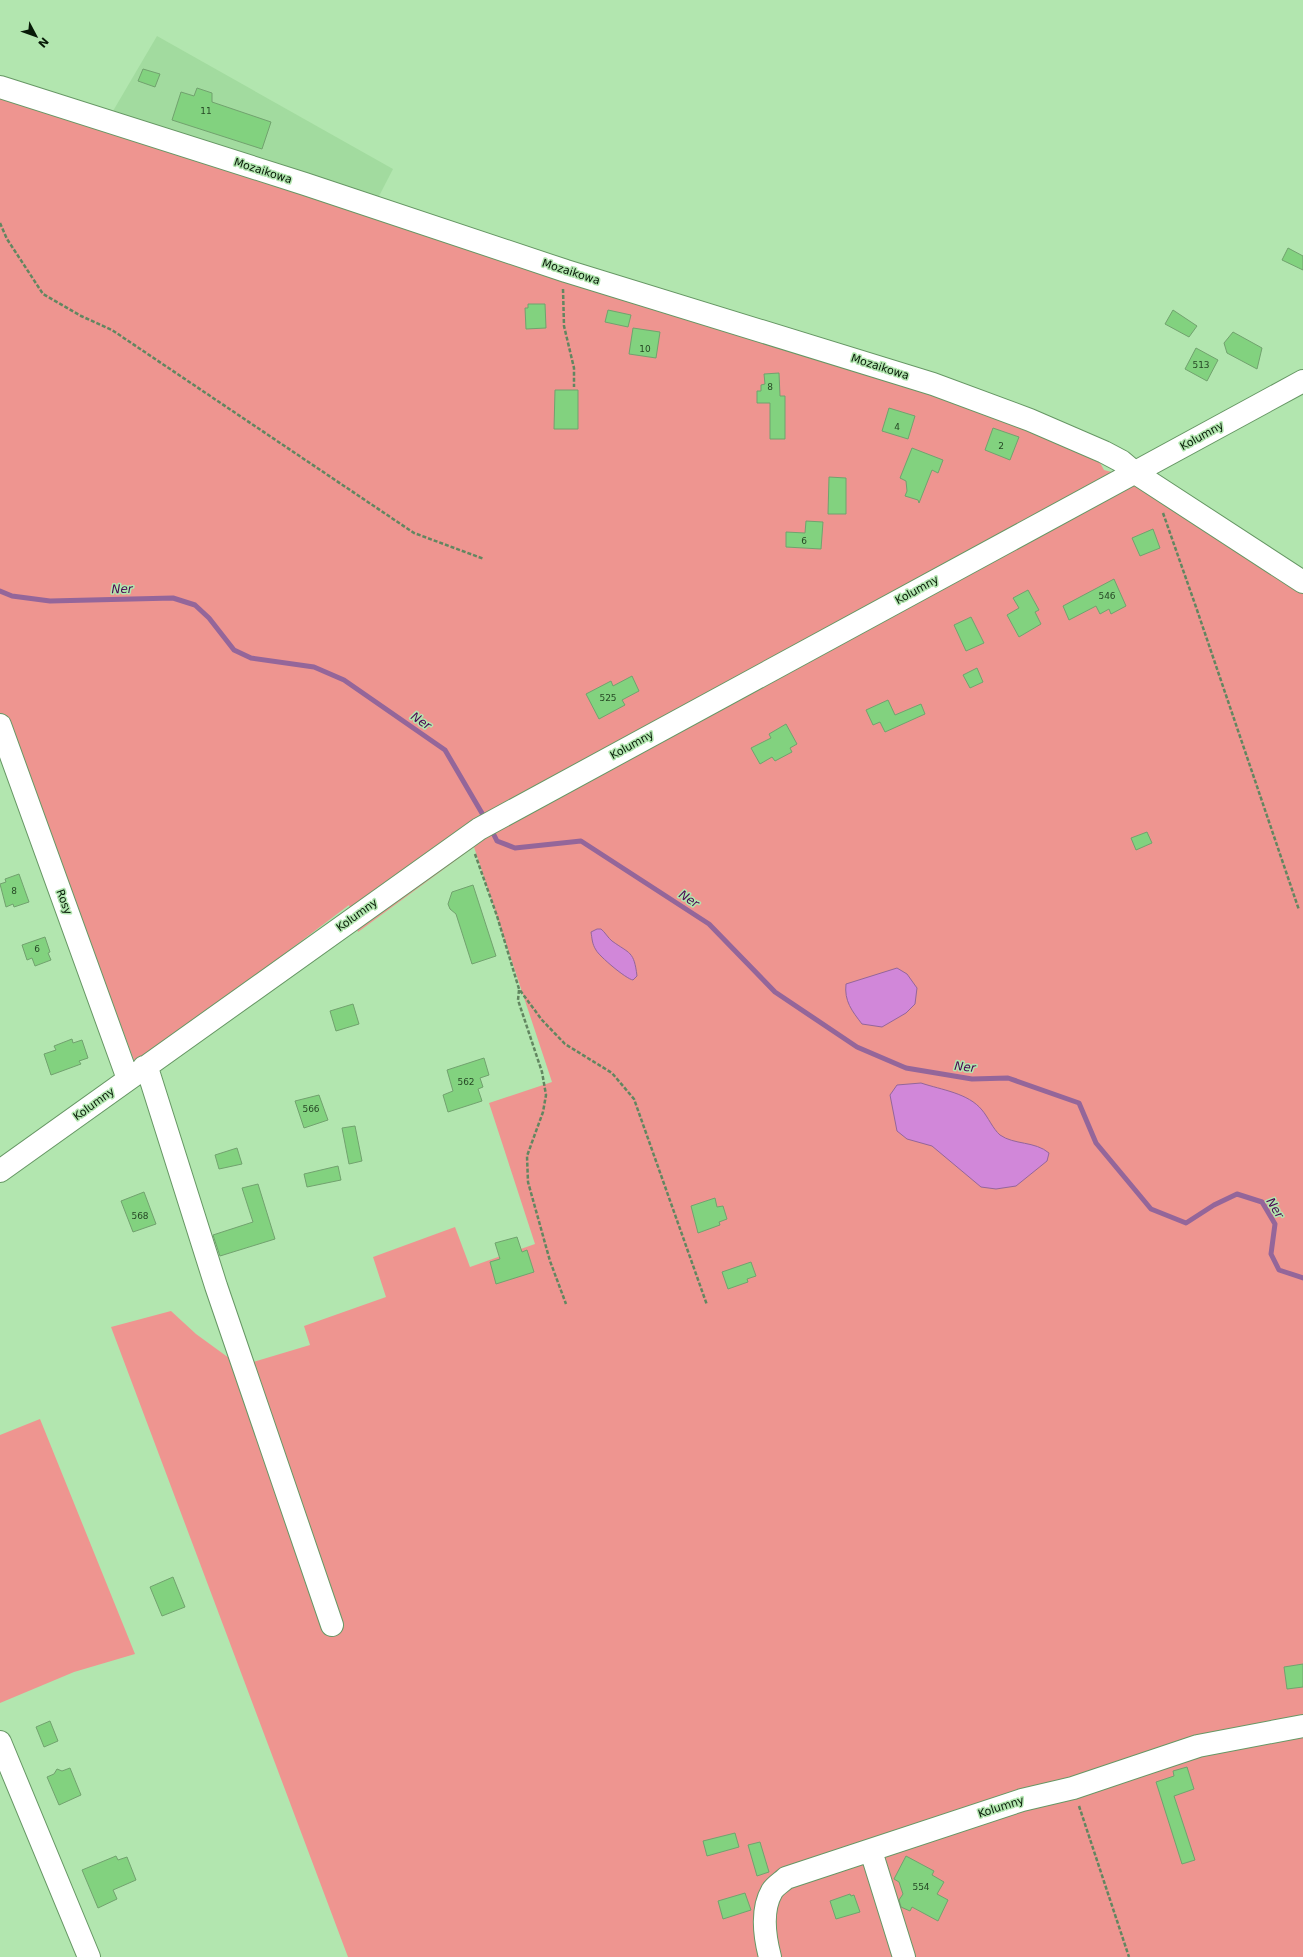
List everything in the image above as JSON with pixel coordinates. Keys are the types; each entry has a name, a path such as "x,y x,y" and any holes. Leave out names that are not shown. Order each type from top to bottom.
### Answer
{"street":[{"name":"Mozaikowa","path":"0,86 305,184 566,271 932,384 1030,420 1104,452 1121,461 1134,472 1303,582"},
{"name":"Kolumny","path":"0,1171 474,833 501,816 1303,381"},
{"name":"Rosy","path":"0,725 136,1073 149,1074 216,1286 332,1625"},
{"name":"Kolumny","path":"770,1957 766,1940 766,1911 772,1891 786,1878 1022,1800 1073,1788 1198,1746 1303,1726"},
{"path":"0,1742 89,1957"},
{"path":"871,1851 904,1957"}],"path":[{"path":"0,223 7,239 43,294 81,316 112,330 414,533 484,559"},
{"path":"566,271 563,281 564,326 574,368 574,387"},
{"path":"1162,511 1196,606 1299,910"},
{"path":"474,833 497,916 520,989 542,1020 565,1044 612,1073 634,1099 707,1305"},
{"path":"520,989 518,1000 542,1072 546,1095 543,1112 527,1156 528,1182 550,1261 566,1304"},
{"path":"1073,1788 1129,1957"}],"shaded area":[{"path":"157,36 393,169 377,200 113,111"},
{"path":"0,91 903,382 1056,437 1098,459 1104,470 1142,480 1303,585 1303,1957 348,1957 111,1327 171,1311 196,1334 240,1366 310,1345 304,1326 386,1297 373,1257 455,1227 470,1267 535,1244 489,1103 552,1082 474,847 358,932 349,905 136,1066 16,743 0,729"},
{"path":"601,929 611,940 633,957 637,976 633,980 613,967 596,950 591,932"},
{"path":"897,968 907,974 917,988 915,1004 906,1013 882,1027 862,1024 852,1010 846,996 846,984"},
{"path":"921,1083 954,1093 970,1100 982,1110 1000,1135 1043,1149 1049,1153 1047,1161 1016,1186 996,1189 981,1187 932,1146 907,1139 897,1131 890,1095 897,1085"},
{"path":"40,1419 135,1654 74,1672 0,1703 0,1435"}],"building":[{"path":"143,69 160,74 155,87 138,81"},
{"path":"197,88 212,93 212,102 271,122 262,149 172,120 181,92 194,96"},
{"path":"1288,248 1303,256 1303,270 1282,260"},
{"path":"528,304 545,304 546,328 526,329 525,308 528,308"},
{"path":"608,310 631,315 628,327 605,322"},
{"path":"1173,310 1197,326 1189,337 1165,324"},
{"path":"633,328 660,332 656,358 629,354"},
{"path":"1233,332 1262,348 1257,369 1227,353 1224,343"},
{"path":"1196,348 1218,360 1207,381 1185,369"},
{"path":"779,373 780,396 785,396 785,439 770,439 770,403 757,403 757,391 761,391 761,385 765,384 764,374"},
{"path":"555,390 578,390 578,429 554,429"},
{"path":"889,408 915,416 908,439 882,431"},
{"path":"993,428 1019,437 1010,460 985,450"},
{"path":"912,448 943,460 938,473 932,470 919,503 918,500 905,496 907,491 906,481 900,478"},
{"path":"829,477 846,478 846,514 828,514"},
{"path":"806,521 823,522 821,549 786,547 786,532 805,533"},
{"path":"1153,529 1160,548 1140,556 1132,538"},
{"path":"1114,579 1126,606 1111,614 1109,609 1100,614 1096,606 1069,620 1063,606"},
{"path":"1028,590 1039,610 1035,612 1041,624 1019,637 1007,615 1019,608 1013,598"},
{"path":"971,617 984,643 966,651 954,625"},
{"path":"977,668 983,682 970,688 963,675"},
{"path":"632,676 639,691 622,700 625,705 599,719 586,694 611,681 613,686"},
{"path":"888,700 895,715 921,704 925,714 885,732 880,722 873,725 866,710"},
{"path":"786,724 797,744 790,748 792,752 775,761 772,757 760,764 751,748 771,738 769,734"},
{"path":"1147,832 1152,843 1136,850 1131,838"},
{"path":"19,874 29,902 14,907 13,904 6,907 0,884 6,882 5,879"},
{"path":"473,885 496,956 472,964 456,914 450,909 448,904 452,892"},
{"path":"45,937 51,960 35,966 32,958 27,960 22,945"},
{"path":"353,1004 359,1024 336,1031 330,1011"},
{"path":"72,1039 73,1043 82,1040 88,1058 79,1061 81,1064 51,1075 44,1054 56,1050 54,1046"},
{"path":"484,1058 489,1075 480,1078 483,1087 478,1089 482,1101 448,1112 443,1095 453,1091 447,1070"},
{"path":"319,1095 328,1120 304,1128 295,1101"},
{"path":"355,1126 362,1161 349,1164 342,1128"},
{"path":"237,1148 242,1164 219,1169 215,1155"},
{"path":"338,1166 341,1180 307,1187 304,1174"},
{"path":"258,1184 275,1239 220,1256 213,1235 253,1222 242,1188"},
{"path":"144,1192 156,1224 133,1232 121,1201"},
{"path":"715,1198 717,1207 723,1206 727,1219 719,1222 720,1225 698,1233 691,1206"},
{"path":"517,1237 522,1252 527,1250 534,1272 496,1284 490,1262 500,1259 495,1243"},
{"path":"751,1262 756,1276 747,1279 748,1282 728,1289 722,1272"},
{"path":"173,1577 185,1607 162,1616 150,1587"},
{"path":"1303,1664 1303,1687 1287,1689 1284,1667"},
{"path":"50,1721 58,1741 44,1747 36,1727"},
{"path":"1187,1767 1194,1789 1174,1796 1195,1860 1182,1864 1156,1782 1174,1776 1173,1771"},
{"path":"70,1768 81,1795 59,1805 47,1777 54,1774 57,1769 62,1771"},
{"path":"735,1833 739,1847 707,1856 703,1841"},
{"path":"760,1842 769,1872 757,1876 748,1845"},
{"path":"116,1856 118,1860 127,1857 136,1880 113,1890 117,1899 98,1908 82,1870"},
{"path":"906,1856 934,1871 932,1875 944,1882 937,1894 948,1900 938,1921 912,1907 910,1911 901,1907 899,1900 903,1894 899,1882 894,1879"},
{"path":"745,1893 751,1910 723,1919 718,1901"},
{"path":"850,1894 851,1896 854,1895 860,1912 836,1919 830,1901"}],"waterway":[{"name":"Ner","path":"0,591 12,596 50,601 173,598 195,605 209,618 234,650 251,658 314,667 344,680 445,750 486,820"},
{"name":"Ner","path":"491,829 497,841 515,848 581,841 709,924 775,992 857,1047 906,1068 972,1079 1008,1078 1079,1103 1096,1143 1151,1209 1186,1223 1214,1205 1237,1194 1262,1202 1275,1224 1271,1254 1279,1270 1303,1278"}]}
